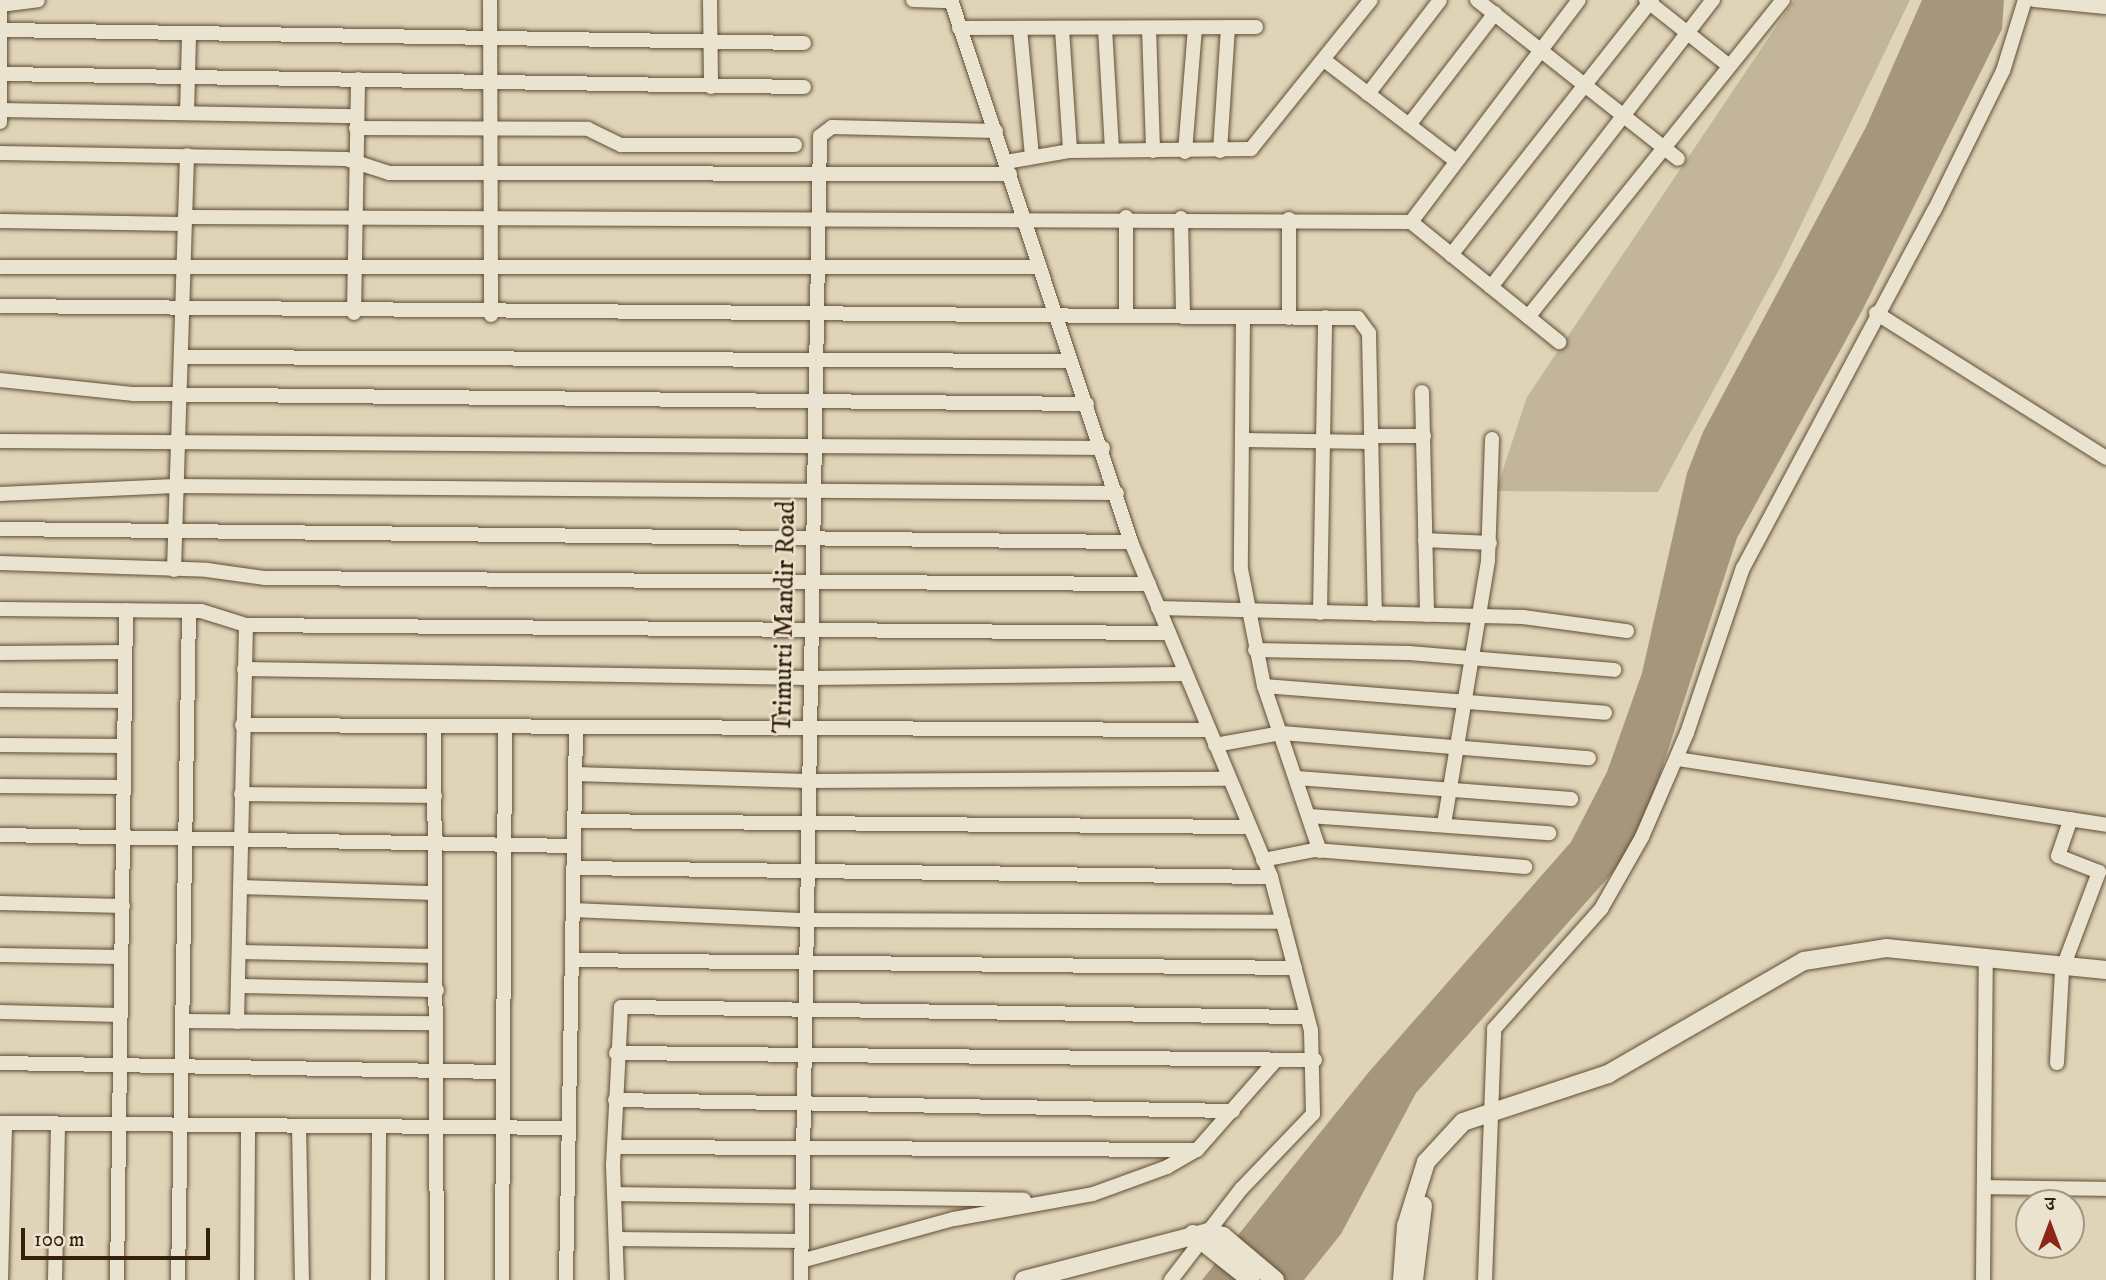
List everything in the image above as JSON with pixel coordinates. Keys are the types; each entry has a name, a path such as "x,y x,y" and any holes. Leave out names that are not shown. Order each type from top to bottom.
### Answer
{"street":[{"path":"0,122 3,30 0,7 38,0"},
{"path":"490,0 491,315"},
{"path":"710,0 711,87"},
{"path":"913,0 951,1 1026,220 1038,267 1103,448 1131,542 1271,877 1307,1017 1315,1060 1313,1114 1171,1280"},
{"path":"0,153 187,155 356,161 389,173 816,178 1008,168 1032,156 1070,151 1185,152 1251,149 1371,0"},
{"path":"1368,94 1440,0"},
{"path":"1476,0 1542,47 1678,159"},
{"path":"1411,222 1455,160 1579,0"},
{"path":"1491,288 1713,0"},
{"path":"1528,317 1728,65 1783,0"},
{"path":"1485,1280 1488,1109 1494,1029 1601,909 1677,759 1743,568 2003,71 2025,0"},
{"path":"2034,0 2106,8"},
{"path":"1451,255 1649,1 1728,65"},
{"path":"1409,125 1495,13"},
{"path":"959,28 1256,26"},
{"path":"1105,27 1112,150"},
{"path":"1149,27 1153,151"},
{"path":"1185,152 1195,27"},
{"path":"1220,151 1228,27"},
{"path":"1020,29 1032,156"},
{"path":"1062,29 1070,151"},
{"path":"3,30 804,43"},
{"path":"187,113 189,34"},
{"path":"1324,60 1455,160"},
{"path":"2,74 804,87"},
{"path":"354,313 359,79"},
{"path":"0,110 187,113 491,128 588,129 621,145 795,145"},
{"name":"Trimurti Mandir Road","path":"801,1280 816,178 825,128 996,131"},
{"path":"174,570 187,155"},
{"path":"0,221 357,218 815,221 1126,217 1411,222 1559,342"},
{"path":"1126,217 1126,316"},
{"path":"1181,218 1183,317"},
{"path":"1289,219 1289,318"},
{"path":"0,267 1038,267"},
{"path":"0,306 183,307 491,315 1358,318 1367,327 1375,614"},
{"path":"1876,313 2106,458"},
{"path":"1243,317 1243,440 1239,551 1253,612 1255,650 1264,686 1320,850"},
{"path":"1320,613 1325,317"},
{"path":"181,357 813,363 1070,361"},
{"path":"0,380 180,393 1087,404"},
{"path":"1422,391 1427,615"},
{"path":"1243,440 1322,441 1424,436"},
{"path":"1444,824 1460,698 1490,543 1492,439"},
{"path":"0,441 1103,448"},
{"path":"0,494 175,486 811,489 1117,494"},
{"path":"0,529 1131,542"},
{"path":"1425,540 1490,543"},
{"path":"0,563 174,570 265,578 810,585 1149,584"},
{"path":"1158,608 1253,612 1476,614 1627,631"},
{"path":"0,609 189,611 246,625 1169,634"},
{"path":"117,1280 126,610"},
{"path":"178,1280 189,611"},
{"path":"237,1022 246,625"},
{"path":"1255,650 1468,656 1614,670"},
{"path":"0,653 125,652"},
{"path":"244,669 809,678 1186,674"},
{"path":"1264,686 1460,698 1605,713"},
{"path":"0,700 125,701"},
{"path":"242,725 1209,730"},
{"path":"434,726 437,1280"},
{"path":"502,1280 505,727"},
{"path":"566,1280 576,727"},
{"path":"1215,745 1282,733 1454,743 1589,758"},
{"path":"0,745 124,746"},
{"path":"1677,759 2106,825"},
{"path":"575,774 808,781 1229,779"},
{"path":"1297,778 1572,799"},
{"path":"0,786 123,787"},
{"path":"241,794 435,796"},
{"path":"1309,816 1549,833"},
{"path":"2057,1063 2062,970 2099,872 2058,856 2071,819"},
{"path":"574,821 807,826 1248,827"},
{"path":"0,835 123,835 574,846"},
{"path":"1263,860 1320,850 1525,867"},
{"path":"573,868 1271,877"},
{"path":"240,887 435,893"},
{"path":"0,903 122,906"},
{"path":"573,910 806,920 1283,922"},
{"path":"1402,1280 1415,1191 1434,1147 1449,1134 1488,1109 1608,1074 1791,967 1827,954 1886,948 2062,970 2106,970"},
{"path":"240,952 435,956"},
{"path":"0,955 121,957"},
{"path":"1983,1280 1986,959"},
{"path":"572,960 805,967 1295,968"},
{"path":"238,986 437,990"},
{"path":"617,1280 614,1147 616,1053 621,1007 805,1007 1307,1017"},
{"path":"0,1012 120,1015"},
{"path":"182,1021 436,1023"},
{"path":"616,1053 1315,1060"},
{"path":"802,1261 954,1219 1062,1201 1167,1167 1197,1150 1276,1060"},
{"path":"0,1063 503,1072"},
{"path":"615,1100 1233,1111"},
{"path":"1,1280 2,1123 569,1128"},
{"path":"55,1280 58,1124"},
{"path":"247,1280 248,1125"},
{"path":"299,1126 302,1280"},
{"path":"378,1280 379,1126"},
{"path":"1414,1280 1425,1198 1449,1134"},
{"path":"614,1147 1197,1150"},
{"path":"1984,1187 2106,1189"},
{"path":"616,1194 1062,1201"},
{"path":"1208,1238 1251,1280"},
{"path":"1024,1280 1208,1238 1275,1280"},
{"path":"616,1239 802,1241"}],"shaded area":[{"path":"1794,0 1910,0 1782,264 1658,492 1496,491 1527,397"},
{"path":"1922,0 2004,0 2002,29 1863,309 1737,538 1651,802 1622,862 1416,1093 1341,1234 1304,1280 1202,1280 1368,1073 1571,842 1607,772 1642,673 1687,473 1703,432 1866,127"}]}
